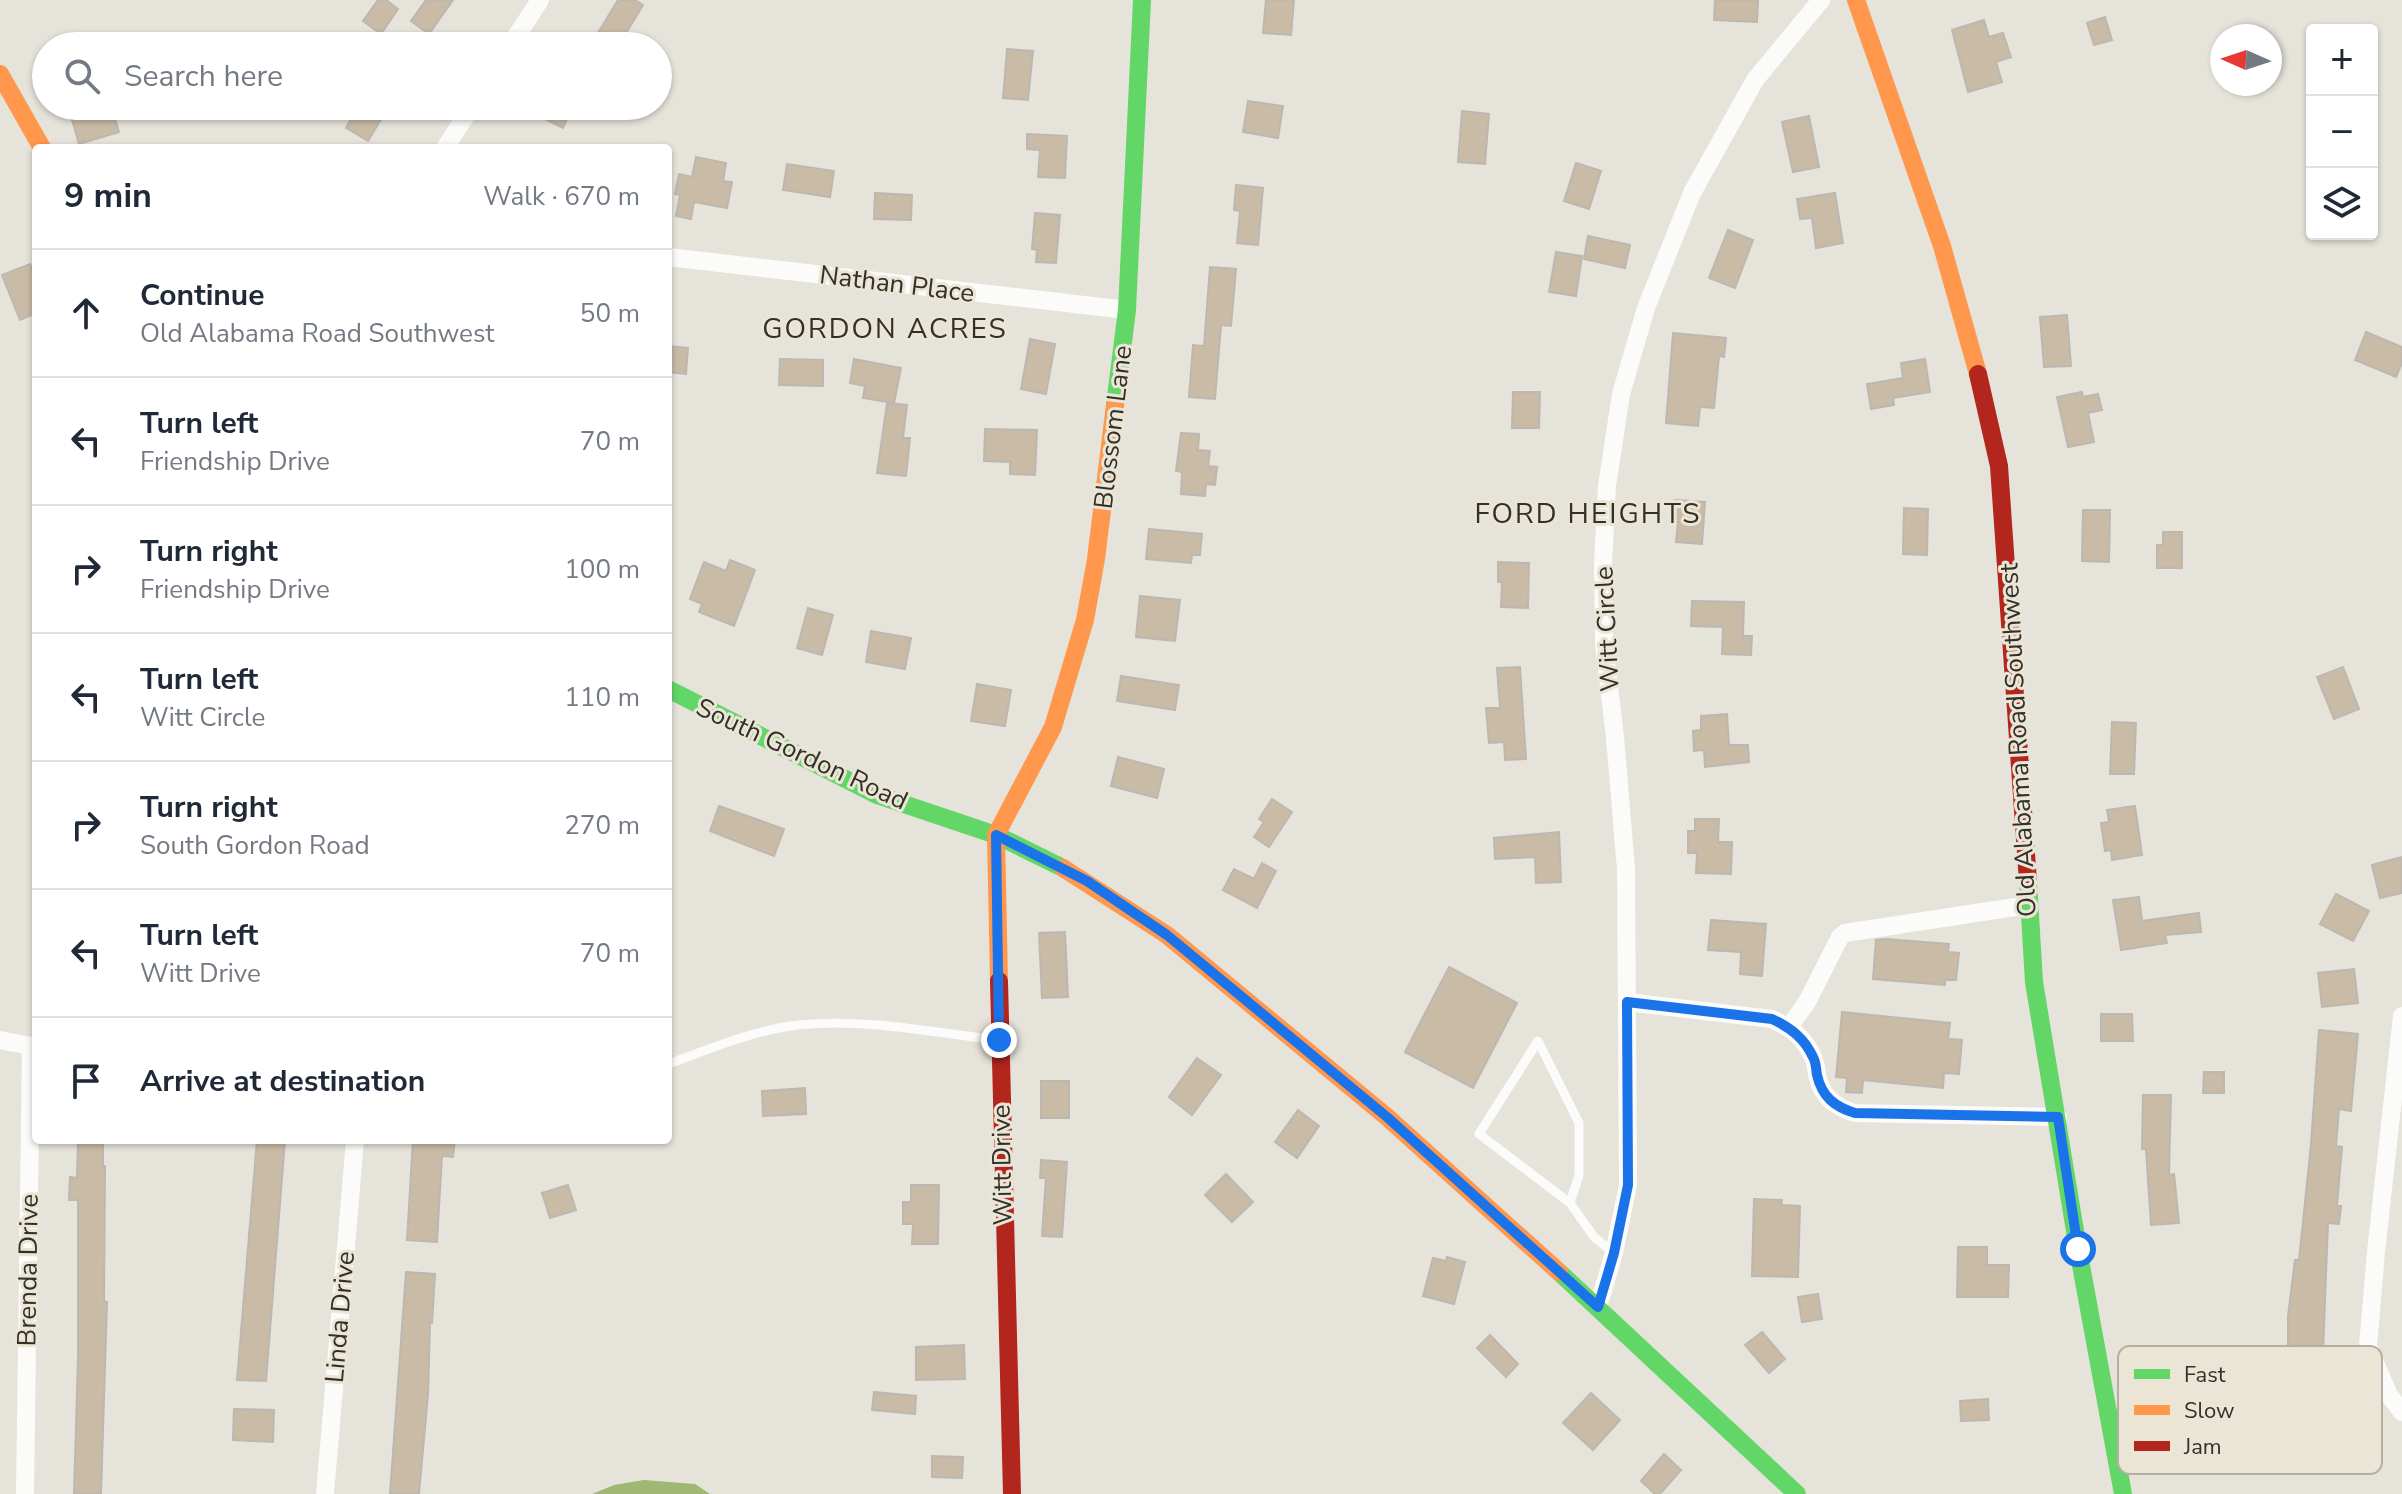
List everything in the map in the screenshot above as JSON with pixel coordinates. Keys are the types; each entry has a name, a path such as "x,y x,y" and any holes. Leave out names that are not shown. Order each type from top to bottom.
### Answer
{"street":[{"path":"519,32 540,0"},
{"name":"Blossom Lane","path":"996,835 1053,727 1085,620 1108,477 1127,310 1142,0"},
{"name":"Witt Circle","path":"1598,1307 1614,1253 1628,1185 1626,869 1604,644 1603,564 1607,486 1621,394 1646,308 1692,193 1755,80 1821,0"},
{"name":"Old Alabama Road Southwest","path":"1856,0 1942,246 1981,385 1999,466 2034,982 2118,1467"},
{"path":"0,74 40,144"},
{"path":"448,144 463,120"},
{"name":"Nathan Place","path":"672,257 1127,310"},
{"name":"South Gordon Road","path":"672,691 877,795 996,835 1087,881 1167,935 1387,1117 1598,1307 1797,1494"},
{"name":"Witt Drive","path":"996,835 1012,1494"},
{"path":"1789,1027 1807,1002 1840,937 1845,933 2028,905"},
{"path":"1627,1002 1772,1019 1789,1027 1800,1036 1815,1059 1824,1094 1842,1109 1855,1113 2058,1117"},
{"path":"2368,1346 2402,1016"},
{"path":"0,1040 32,1047"},
{"name":"Brenda Drive","path":"25,1494 32,1144"},
{"name":"Linda Drive","path":"325,1494 355,1144"},
{"path":"2382,1379 2389,1395 2402,1412"},
{"name":"Old Alabama Road Southwest","path":"2119,1474 2123,1494"}],"lane":[{"path":"672,1063 735,1040 798,1025 864,1025 999,1040"},
{"path":"1570,1203 1579,1175 1579,1123 1538,1041 1479,1134 1570,1203 1594,1237 1614,1253"}],"shaded area":[{"path":"644,1480 695,1484 710,1494 592,1494 614,1485"}],"building":[{"path":"378,0 386,0 398,9 382,32 363,21"},
{"path":"426,0 453,0 430,32 411,21"},
{"path":"618,0 635,0 643,5 627,32 599,32"},
{"path":"1266,0 1294,0 1291,35 1263,33"},
{"path":"1715,0 1758,0 1757,22 1714,20"},
{"path":"2105,17 2112,40 2094,45 2087,23"},
{"path":"1984,20 1989,37 2003,33 2011,57 1996,62 2002,82 1968,92 1952,30"},
{"path":"1007,49 1033,51 1028,100 1003,98"},
{"path":"1248,101 1283,106 1278,138 1243,132"},
{"path":"1462,111 1489,114 1485,164 1458,162"},
{"path":"1809,116 1819,167 1793,172 1782,122"},
{"path":"72,120 115,120 119,132 79,144"},
{"path":"350,120 381,120 368,141 346,128"},
{"path":"547,120 567,120 563,128"},
{"path":"1027,134 1067,136 1065,178 1038,177 1040,150 1027,149"},
{"path":"696,157 726,163 723,181 732,182 727,208 694,202 691,219 676,216 680,195 675,194 679,174 692,177"},
{"path":"1576,163 1601,171 1589,209 1564,201"},
{"path":"787,164 834,171 830,197 783,190"},
{"path":"1236,185 1263,188 1258,245 1237,243 1240,211 1234,210"},
{"path":"875,193 912,195 911,220 874,219"},
{"path":"1835,193 1843,243 1816,248 1812,218 1800,219 1797,199"},
{"path":"1035,213 1060,215 1056,263 1036,262 1037,250 1032,249"},
{"path":"1728,230 1753,240 1735,288 1709,278"},
{"path":"1588,236 1630,245 1625,268 1584,259"},
{"path":"1556,252 1582,256 1576,296 1549,292"},
{"path":"30,264 32,315 20,320 2,275"},
{"path":"1210,267 1236,269 1231,326 1221,325 1215,399 1189,397 1193,345 1204,346"},
{"path":"2067,315 2071,366 2044,367 2040,317"},
{"path":"2366,332 2402,347 2402,363 2396,377 2355,360"},
{"path":"1673,333 1726,338 1724,357 1719,356 1714,408 1700,407 1698,426 1666,423"},
{"path":"1030,339 1055,344 1046,394 1021,389"},
{"path":"672,346 688,348 686,374 672,372"},
{"path":"780,359 823,360 823,386 779,385"},
{"path":"854,359 901,368 894,403 863,398 865,386 850,383"},
{"path":"1925,359 1930,392 1893,398 1894,405 1871,409 1867,384 1903,378 1901,363"},
{"path":"1513,392 1540,392 1539,428 1512,428"},
{"path":"2082,392 2083,397 2098,394 2102,410 2088,413 2094,442 2068,447 2057,397"},
{"path":"887,403 907,405 903,438 910,438 906,476 877,473"},
{"path":"985,429 1037,430 1035,475 1010,474 1010,462 984,461"},
{"path":"1181,433 1199,434 1198,450 1210,451 1208,466 1217,467 1215,485 1206,484 1205,496 1181,494 1182,472 1176,471"},
{"path":"1675,500 1705,502 1702,544 1676,542 1678,522 1674,522"},
{"path":"1904,508 1928,509 1927,555 1903,554"},
{"path":"2083,510 2110,510 2109,562 2082,561"},
{"path":"1149,529 1202,534 1200,555 1192,555 1191,563 1146,559"},
{"path":"2163,532 2182,532 2182,568 2157,568 2157,545 2163,545"},
{"path":"730,560 755,570 734,626 699,612 702,604 690,599 704,562 726,571"},
{"path":"1498,562 1529,563 1528,608 1501,607 1502,582 1498,582"},
{"path":"1140,596 1180,600 1175,641 1136,637"},
{"path":"1692,601 1744,602 1743,636 1752,636 1751,655 1722,654 1723,627 1691,626"},
{"path":"808,608 833,615 822,655 797,648"},
{"path":"871,631 911,638 905,669 866,662"},
{"path":"1520,667 1526,759 1505,760 1504,742 1489,743 1486,708 1500,708 1497,668"},
{"path":"2343,667 2359,709 2334,719 2317,677"},
{"path":"1121,676 1179,685 1175,710 1117,701"},
{"path":"977,684 1011,690 1005,726 971,721"},
{"path":"1727,714 1729,745 1748,745 1749,762 1705,767 1704,750 1694,751 1693,731 1701,730 1701,716"},
{"path":"2112,722 2136,723 2134,774 2110,774"},
{"path":"1118,757 1164,769 1157,798 1111,786"},
{"path":"1272,799 1292,812 1269,847 1254,837 1264,822 1259,819"},
{"path":"719,806 784,829 774,856 710,831"},
{"path":"2135,806 2142,855 2112,860 2111,850 2105,851 2101,823 2109,822 2107,810"},
{"path":"1695,819 1719,819 1718,842 1732,842 1731,874 1696,873 1697,853 1688,853 1688,831 1695,831"},
{"path":"1559,832 1561,882 1536,883 1535,857 1495,859 1494,838"},
{"path":"2402,857 2402,893 2380,898 2372,865"},
{"path":"1262,863 1276,871 1257,908 1223,890 1234,869 1254,879"},
{"path":"2336,894 2369,911 2353,941 2320,924"},
{"path":"2139,897 2142,921 2199,913 2201,932 2165,935 2167,943 2121,950 2113,900"},
{"path":"1711,920 1766,924 1762,976 1740,974 1741,952 1708,950"},
{"path":"1065,932 1068,997 1042,998 1039,933"},
{"path":"1876,940 1949,944 1948,952 1959,953 1956,980 1945,980 1945,985 1873,979"},
{"path":"1449,967 1517,1003 1473,1088 1405,1052"},
{"path":"2354,969 2358,1003 2322,1007 2318,973"},
{"path":"1842,1012 1950,1023 1948,1039 1962,1040 1959,1074 1944,1073 1943,1088 1863,1080 1862,1093 1846,1092 1847,1078 1836,1077"},
{"path":"2101,1014 2132,1014 2133,1041 2101,1041"},
{"path":"2319,1030 2358,1034 2351,1111 2339,1109 2336,1146 2342,1147 2337,1206 2341,1206 2339,1224 2328,1223 2323,1346 2288,1346 2288,1316 2295,1260 2299,1260"},
{"path":"1197,1058 1221,1075 1192,1115 1169,1097"},
{"path":"2204,1072 2224,1072 2224,1093 2203,1093"},
{"path":"1041,1081 1069,1081 1069,1118 1041,1118"},
{"path":"805,1088 806,1114 763,1116 762,1091"},
{"path":"2143,1095 2171,1095 2169,1175 2174,1174 2179,1223 2151,1225 2146,1149 2142,1149"},
{"path":"1298,1110 1319,1126 1297,1158 1275,1142"},
{"path":"78,1144 103,1144 104,1301 107,1302 101,1494 74,1494 78,1200 69,1200 70,1177 77,1178"},
{"path":"257,1144 285,1144 266,1381 237,1380"},
{"path":"413,1144 455,1144 453,1157 442,1156 437,1242 407,1240"},
{"path":"1041,1160 1067,1162 1062,1237 1042,1236 1046,1178 1040,1178"},
{"path":"1226,1174 1253,1202 1232,1222 1205,1195"},
{"path":"568,1185 576,1210 550,1218 542,1193"},
{"path":"911,1185 939,1185 938,1244 912,1244 913,1224 903,1224 903,1202 911,1202"},
{"path":"1754,1199 1782,1200 1781,1205 1800,1206 1798,1277 1752,1276"},
{"path":"1958,1247 1987,1247 1987,1265 2009,1265 2008,1297 1957,1297"},
{"path":"1447,1257 1465,1262 1454,1304 1423,1296 1433,1258 1446,1261"},
{"path":"406,1272 435,1274 428,1395 419,1494 390,1494"},
{"path":"1818,1294 1822,1319 1802,1322 1798,1297"},
{"path":"1762,1332 1785,1359 1769,1373 1745,1345"},
{"path":"1490,1335 1518,1364 1506,1377 1477,1348"},
{"path":"964,1345 965,1379 916,1380 916,1347"},
{"path":"874,1392 916,1396 915,1414 872,1410"},
{"path":"1591,1393 1620,1420 1593,1450 1563,1423"},
{"path":"1988,1399 1989,1420 1961,1421 1960,1401"},
{"path":"234,1409 274,1410 273,1442 233,1440"},
{"path":"1664,1454 1681,1470 1660,1494 1655,1494 1641,1481"},
{"path":"932,1456 963,1457 962,1478 932,1477"}],"traffic: fast":[{"path":"1115,405 1127,310 1142,0"},
{"path":"672,691 877,795 996,835 1063,868"},
{"path":"2028,882 2034,982 2118,1467"},
{"path":"1559,1272 1797,1494"},
{"path":"2119,1474 2123,1494"}],"traffic: slow":[{"path":"1856,0 1942,246 1978,374"},
{"path":"0,74 40,144"},
{"path":"999,981 996,835 1053,727 1085,620 1096,559 1115,405"},
{"path":"1063,868 1167,935 1387,1117 1559,1272"}],"traffic: jam":[{"path":"1978,374 1999,466 2028,882"},
{"path":"999,981 1012,1494"}],"district":[{"name":"GORDON ACRES","path":"885,329"},
{"name":"FORD HEIGHTS","path":"1588,514"}],"route":[{"path":"999,1040 996,835 1087,881 1167,935 1387,1117 1598,1307 1614,1253 1628,1185 1627,1002 1772,1019 1789,1027 1800,1036 1815,1059 1824,1094 1832,1103 1855,1113 2058,1117 2078,1249"}]}
